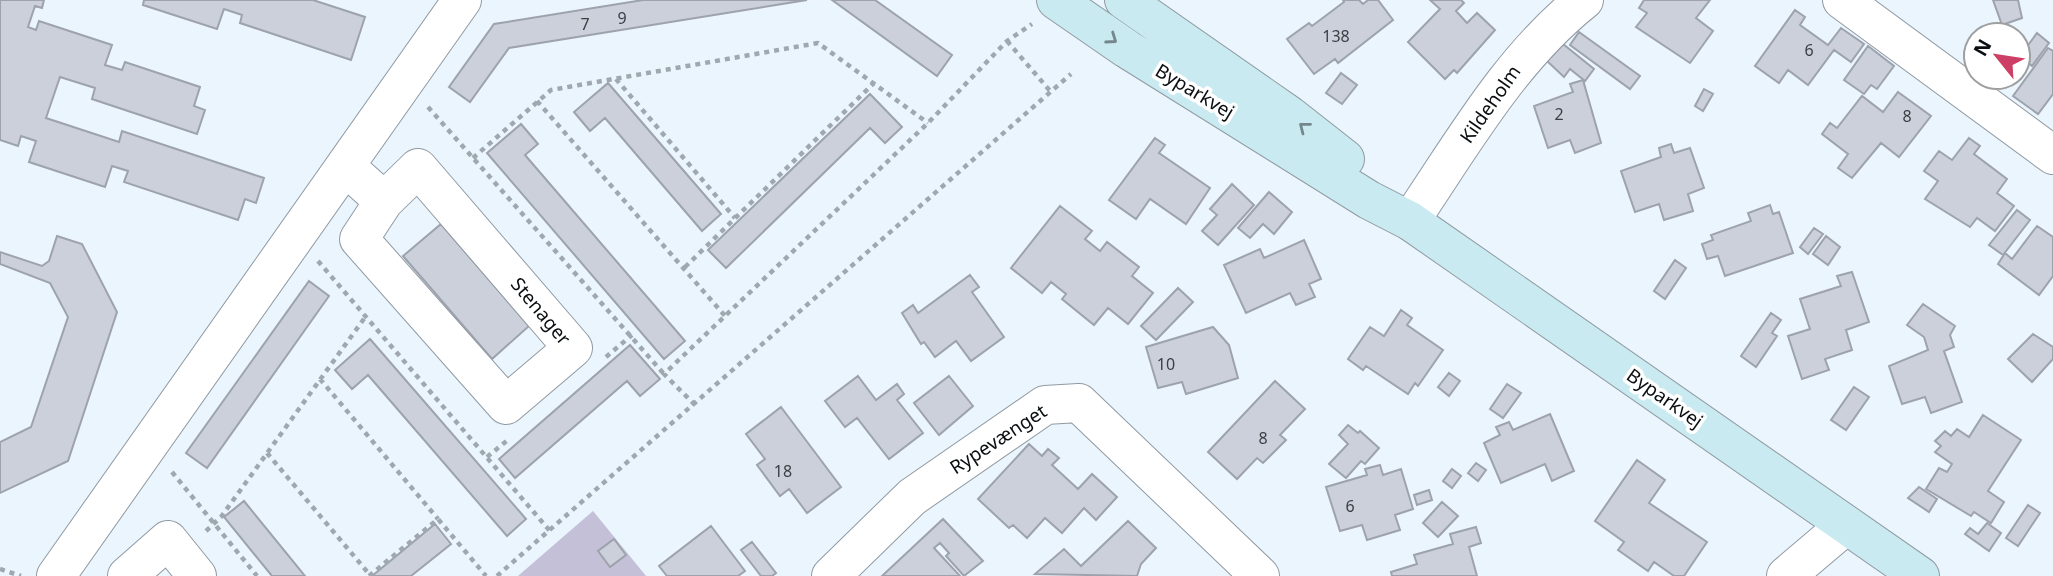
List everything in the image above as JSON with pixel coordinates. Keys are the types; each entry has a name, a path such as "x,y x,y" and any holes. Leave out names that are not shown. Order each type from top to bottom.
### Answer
{"street":[{"path":"56,576 462,0"},
{"name":"Byparkvej","path":"1124,0 1289,115 1386,192 1410,221"},
{"name":"Kildeholm","path":"1410,221 1518,62 1584,0"},
{"path":"1842,0 2053,155"},
{"name":"Byparkvej","path":"1059,2 1127,49 1369,200 1410,221 1920,576"},
{"path":"345,166 384,201"},
{"name":"Stenager","path":"418,168 573,348 506,405 359,239 384,201 418,168"},
{"name":"Rypevænget","path":"831,576 912,497 1045,405 1079,402 1260,576"},
{"path":"94,523 132,572 168,540 188,566"},
{"path":"1786,576 1846,524"}],"path":[{"path":"664,374 929,123 1007,41 1059,2"},
{"path":"1007,41 1051,92"},
{"path":"473,158 551,90 818,43 929,123"},
{"path":"497,576 1071,74"},
{"path":"615,79 736,218"},
{"path":"405,82 664,374 695,405"},
{"path":"685,267 874,83"},
{"path":"537,101 726,317"},
{"path":"296,235 550,531"},
{"path":"188,566 214,524 366,316"},
{"path":"320,379 486,576"},
{"path":"150,444 257,576"},
{"path":"267,453 369,576 438,519"},
{"path":"0,569 20,576"}],"shaded area":[{"path":"593,511 646,576 518,576"}],"building":[{"path":"0,0 44,0 42,8 35,6 28,27 36,30 39,21 112,45 105,65 122,70 125,62 200,87 194,106 205,110 197,134 92,99 95,88 60,77 46,118 119,142 122,131 264,178 256,203 245,199 238,220 124,182 128,171 112,166 105,187 29,162 36,141 21,136 18,146 0,140"},
{"path":"144,0 313,0 365,17 351,60 240,23 242,15 224,9 217,29 143,5"},
{"path":"643,0 807,0 509,48 470,102 449,87 494,24"},
{"path":"832,0 875,0 952,55 937,76"},
{"path":"1343,0 1359,0 1363,4 1368,0 1378,0 1393,20 1338,63 1335,59 1314,74 1287,39 1309,23 1312,26 1344,2"},
{"path":"1430,0 1461,0 1464,3 1456,11 1467,23 1477,13 1495,30 1457,73 1454,70 1445,79 1408,42 1440,9"},
{"path":"1644,0 1710,0 1696,18 1713,31 1690,63 1636,27 1647,13 1639,8"},
{"path":"1993,0 2018,0 2022,18 2001,21"},
{"path":"1795,10 1805,17 1800,25 1828,45 1841,28 1864,44 1851,62 1834,50 1808,85 1788,70 1779,83 1755,66"},
{"path":"1579,32 1640,76 1630,89 1570,45"},
{"path":"2037,33 2049,43 2032,66 2032,40"},
{"path":"1563,44 1594,69 1585,81 1570,69 1564,77 1547,61"},
{"path":"1868,46 1894,66 1877,89 1871,85 1864,94 1844,80"},
{"path":"2048,48 2053,51 2053,94 2038,114 2013,96 2017,91 2032,91 2032,70"},
{"path":"1341,73 1357,85 1342,104 1326,93"},
{"path":"1583,80 1601,143 1575,153 1570,140 1548,148 1534,106 1573,92 1570,84"},
{"path":"608,83 721,214 702,231 605,118 590,131 574,112"},
{"path":"1704,89 1713,94 1703,111 1695,106"},
{"path":"1898,92 1931,116 1899,157 1881,143 1852,178 1838,168 1848,154 1822,134 1830,123 1837,128 1862,96 1883,112"},
{"path":"870,94 902,127 885,143 870,128 726,268 708,250"},
{"path":"521,124 538,144 525,155 685,341 664,359 487,153"},
{"path":"1155,138 1165,145 1159,153 1210,188 1186,224 1150,199 1136,219 1109,200"},
{"path":"1969,138 1980,146 1974,154 2007,179 1997,193 2014,206 1995,231 1977,218 1970,227 1925,199 1938,181 1924,171 1939,151 1952,160"},
{"path":"1671,144 1674,153 1690,148 1704,188 1688,194 1693,211 1664,220 1659,204 1635,212 1621,171 1661,157 1659,148"},
{"path":"1232,184 1254,205 1218,245 1202,231 1217,215 1210,209"},
{"path":"1269,192 1292,212 1274,234 1263,224 1250,238 1238,228"},
{"path":"1770,205 1773,214 1779,212 1793,253 1725,276 1718,256 1707,259 1702,244 1713,240 1711,235 1751,221 1748,213"},
{"path":"1060,206 1092,231 1085,239 1100,251 1107,242 1139,267 1132,276 1153,293 1128,324 1108,308 1094,325 1062,299 1066,294 1051,282 1042,293 1011,268"},
{"path":"2017,210 2030,220 2003,255 1989,245"},
{"path":"441,224 529,326 492,359 403,256"},
{"path":"2037,226 2053,237 2053,276 2039,295 1998,264 2005,253 2012,259"},
{"path":"1814,228 1823,234 1808,254 1800,247"},
{"path":"57,236 82,244 117,312 68,461 0,493 0,442 31,427 68,317 50,283 0,264 0,252 42,266 49,261"},
{"path":"1826,236 1840,247 1828,265 1813,254"},
{"path":"1304,240 1321,279 1309,284 1315,297 1296,305 1290,293 1246,313 1224,265 1260,249 1264,258"},
{"path":"1675,260 1686,268 1665,299 1654,291"},
{"path":"1852,272 1869,322 1846,330 1852,350 1825,359 1829,370 1802,379 1788,336 1810,329 1800,299 1841,286 1837,276"},
{"path":"970,275 979,287 972,292 1004,337 971,361 956,341 935,357 924,342 921,344 902,313 913,305 918,313"},
{"path":"309,281 329,296 207,468 186,453"},
{"path":"1178,288 1193,302 1156,340 1141,326"},
{"path":"1923,304 1955,326 1950,335 1954,347 1944,351 1962,402 1931,413 1925,397 1902,404 1889,366 1928,350 1924,337 1907,325"},
{"path":"1401,310 1412,318 1407,325 1443,350 1418,386 1415,383 1408,394 1366,366 1363,370 1348,359 1370,327 1384,336"},
{"path":"1771,313 1781,320 1772,333 1777,336 1756,367 1741,356"},
{"path":"1213,327 1229,345 1238,378 1186,394 1182,382 1158,388 1146,347"},
{"path":"2033,334 2053,347 2053,359 2032,382 2008,359"},
{"path":"370,339 526,519 507,536 368,375 352,389 335,370"},
{"path":"630,345 660,379 640,396 627,381 515,478 499,459"},
{"path":"1449,373 1460,381 1449,396 1438,387"},
{"path":"858,376 876,400 897,384 904,394 897,400 923,433 889,459 857,418 845,427 825,401"},
{"path":"949,376 973,406 939,435 914,403"},
{"path":"1275,381 1305,409 1280,435 1286,440 1263,463 1257,458 1237,479 1208,452"},
{"path":"1507,384 1521,393 1503,418 1490,409"},
{"path":"1854,387 1869,397 1846,430 1831,420"},
{"path":"781,407 841,487 807,513 789,489 780,496 757,465 765,459 746,434"},
{"path":"1550,414 1574,471 1552,481 1545,464 1501,483 1484,443 1500,435 1496,427 1509,422 1513,430"},
{"path":"1983,415 2021,440 1988,491 2004,502 1991,523 1974,512 1971,516 1926,489 1939,468 1947,472 1952,464 1935,452 1941,446 1935,441 1945,431 1951,436 1957,429 1969,437"},
{"path":"1348,425 1358,433 1360,431 1379,448 1365,464 1361,461 1346,478 1329,464 1348,444 1339,435"},
{"path":"1029,444 1042,456 1048,449 1059,458 1052,465 1078,489 1092,474 1117,497 1096,520 1084,508 1062,533 1045,518 1027,538 1013,525 1009,528 978,499"},
{"path":"1637,460 1665,480 1649,503 1707,542 1684,576 1674,576 1654,562 1648,571 1618,550 1624,542 1595,521"},
{"path":"1476,463 1486,470 1478,481 1468,473"},
{"path":"1380,465 1383,475 1401,469 1413,509 1395,515 1400,530 1367,540 1362,525 1340,531 1326,487 1367,475 1365,469"},
{"path":"1452,469 1461,476 1452,488 1443,481"},
{"path":"1919,487 1937,499 1929,512 1908,498"},
{"path":"1429,490 1432,500 1417,505 1414,495"},
{"path":"244,501 305,576 272,576 224,517"},
{"path":"1442,502 1458,516 1438,537 1423,523"},
{"path":"2028,505 2040,513 2018,546 2006,538"},
{"path":"943,519 983,561 964,576 946,556 949,553 940,543 934,548 960,576 882,576"},
{"path":"1128,521 1156,548 1141,564 1137,576 1035,574 1064,549 1081,566"},
{"path":"1987,523 2001,533 1989,551 1965,534 1970,528 1978,534"},
{"path":"435,524 451,544 411,576 372,576"},
{"path":"711,526 745,571 738,576 667,576 659,566"},
{"path":"1476,527 1481,543 1469,547 1477,576 1392,576 1391,572 1417,564 1414,555 1453,544 1450,534"},
{"path":"614,539 626,555 610,567 598,551"},
{"path":"752,542 776,573 772,576 761,576 741,550"}]}
